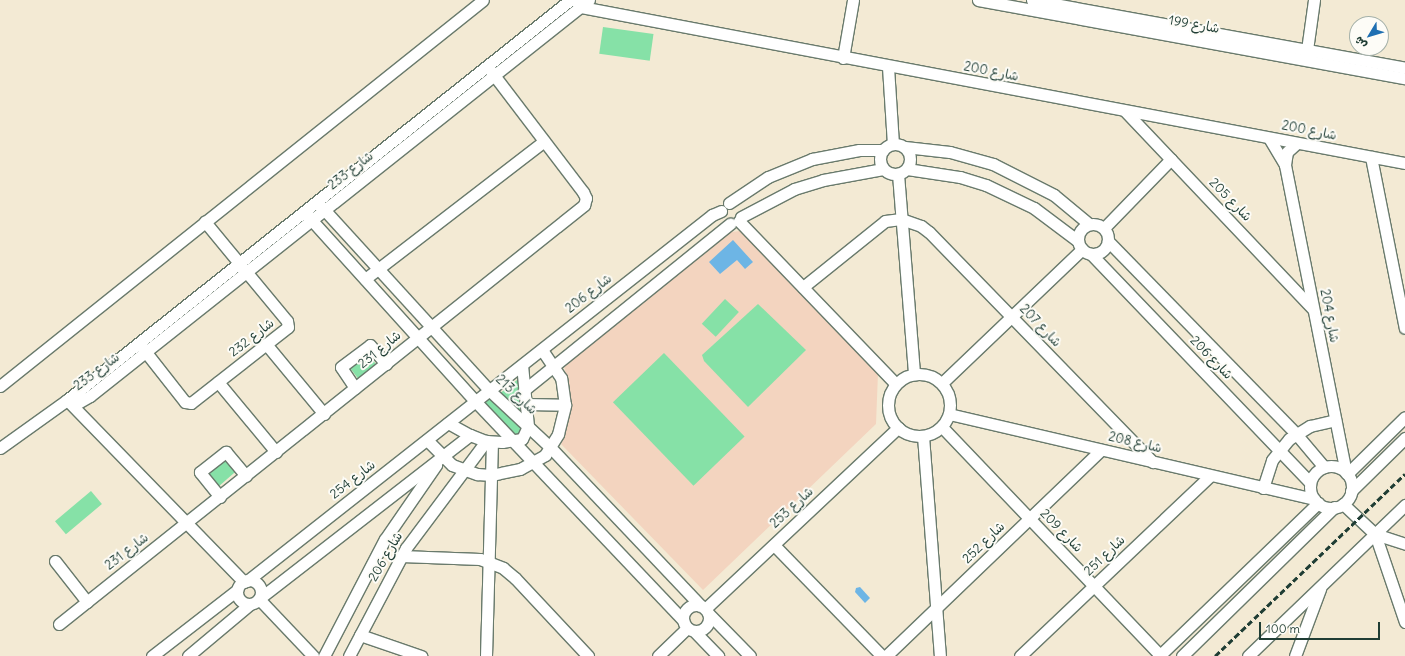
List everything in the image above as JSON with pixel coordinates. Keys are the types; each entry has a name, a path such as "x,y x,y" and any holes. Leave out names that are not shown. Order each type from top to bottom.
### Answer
{"street":[{"path":"0,386 483,0"},
{"name":"شارع 233","path":"570,0 138,342 67,400 76,404 81,402 146,352 494,76 582,2"},
{"path":"842,58 853,0"},
{"name":"شارع 199","path":"978,0 1000,2 1307,55 1405,68"},
{"name":"شارع 199","path":"1032,0 1307,55 1405,78"},
{"path":"1307,55 1314,0"},
{"name":"شارع 200","path":"582,2 888,67 1405,163"},
{"name":"شارع 231","path":"59,624 188,523 584,205 584,192 487,66"},
{"path":"888,67 893,144"},
{"name":"شارع 205","path":"1125,111 1314,309"},
{"name":"شارع 204","path":"1269,138 1285,166 1346,473"},
{"path":"365,279 544,141"},
{"path":"1285,166 1287,152 1297,143"},
{"path":"883,169 880,159 883,150 893,144 905,147 950,152 1007,170 1054,195 1089,224 1104,228"},
{"path":"905,147 910,158 902,172 901,219 914,374"},
{"name":"شارع 206","path":"476,402 712,215 768,177 812,159 859,150 883,150"},
{"path":"1371,157 1405,328"},
{"path":"1104,228 1171,159"},
{"path":"524,390 737,221 794,189 816,182 883,169 902,172"},
{"name":"شارع 206","path":"902,172 960,177 986,185 1034,208 1084,248 1280,449 1310,482"},
{"name":"شارع 213","path":"316,201 490,391 550,447 750,656"},
{"path":"737,221 740,206 725,207 722,218 737,221 896,384"},
{"path":"304,211 513,442 718,656"},
{"path":"802,287 877,226 893,219 901,219"},
{"name":"شارع 207","path":"901,219 929,232 1153,462"},
{"name":"شارع 232","path":"138,342 187,403 193,402 287,328 288,322 205,222"},
{"path":"1084,248 1080,231 1089,224"},
{"path":"942,383 1084,248 1104,249 1108,240 1104,228"},
{"name":"شارع 206","path":"1108,240 1297,434 1324,467"},
{"path":"1396,284 1405,275"},
{"path":"266,344 324,414"},
{"path":"356,388 341,367 370,346 386,364"},
{"path":"427,440 442,457 464,471 491,475 513,471 534,463 550,447 558,434 565,405 561,378 555,366 542,350"},
{"path":"448,423 470,436 489,441 513,442 525,435 528,426 522,365"},
{"path":"914,374 929,375 942,383 948,392 950,414 942,427 923,436 909,435 898,428 889,414 888,406 890,395 896,384 914,374"},
{"path":"218,382 276,452"},
{"path":"2,443 67,400 188,523 242,584 258,585 256,600"},
{"name":"شارع 254","path":"152,656 476,402"},
{"path":"526,404 565,405"},
{"name":"شارع 208","path":"950,414 1316,501"},
{"path":"1346,473 1405,417"},
{"path":"1264,488 1266,475 1280,449 1297,434 1310,426 1335,420"},
{"name":"شارع 209","path":"942,427 1160,656"},
{"name":"شارع 253","path":"705,609 898,428"},
{"path":"188,656 256,600 470,436"},
{"path":"923,436 940,656"},
{"path":"1182,656 1339,505 1351,491 1405,438"},
{"path":"486,656 491,475 489,441"},
{"name":"شارع 206","path":"349,656 401,556 464,471 489,441"},
{"name":"شارع 252","path":"886,656 1101,450"},
{"path":"220,497 200,472 226,452 246,476"},
{"name":"شارع 206","path":"324,656 383,543 442,457"},
{"path":"1316,501 1310,482 1315,472 1324,467 1338,467 1346,473 1351,491"},
{"name":"شارع 251","path":"1020,656 1210,476"},
{"path":"1316,501 1339,505 1375,534 1405,544"},
{"path":"1160,656 1316,501"},
{"path":"1248,656 1405,505"},
{"path":"1375,534 1405,622"},
{"path":"774,544 882,656"},
{"path":"401,556 489,561 516,578 588,656"},
{"path":"55,561 87,602"},
{"path":"242,584 240,600 256,600 313,656"},
{"path":"1296,656 1321,586"},
{"path":"658,656 688,626 688,608 705,609 706,626 688,626"},
{"path":"360,635 421,656"},
{"path":"203,656 204,644"}],"shaded area":[{"path":"740,231 878,373 876,424 703,590 561,444 571,408 564,365 731,232"}],"green space":[{"path":"603,27 654,34 650,61 599,54"},
{"path":"725,299 739,312 716,337 702,324"},
{"path":"758,304 806,350 748,407 704,361 702,355"},
{"path":"366,351 378,367 360,381 348,365"},
{"path":"664,353 745,436 694,486 613,402"},
{"path":"519,380 525,420 499,394"},
{"path":"490,395 525,426 517,435 482,404"},
{"path":"222,457 235,472 218,487 205,472"},
{"path":"91,491 102,504 66,534 55,521"}],"water":[{"path":"733,240 753,262 745,269 737,260 720,274 709,262"},
{"path":"860,587 870,598 865,603 855,592 856,588"}],"railway":[{"path":"1215,656 1405,474"}]}
